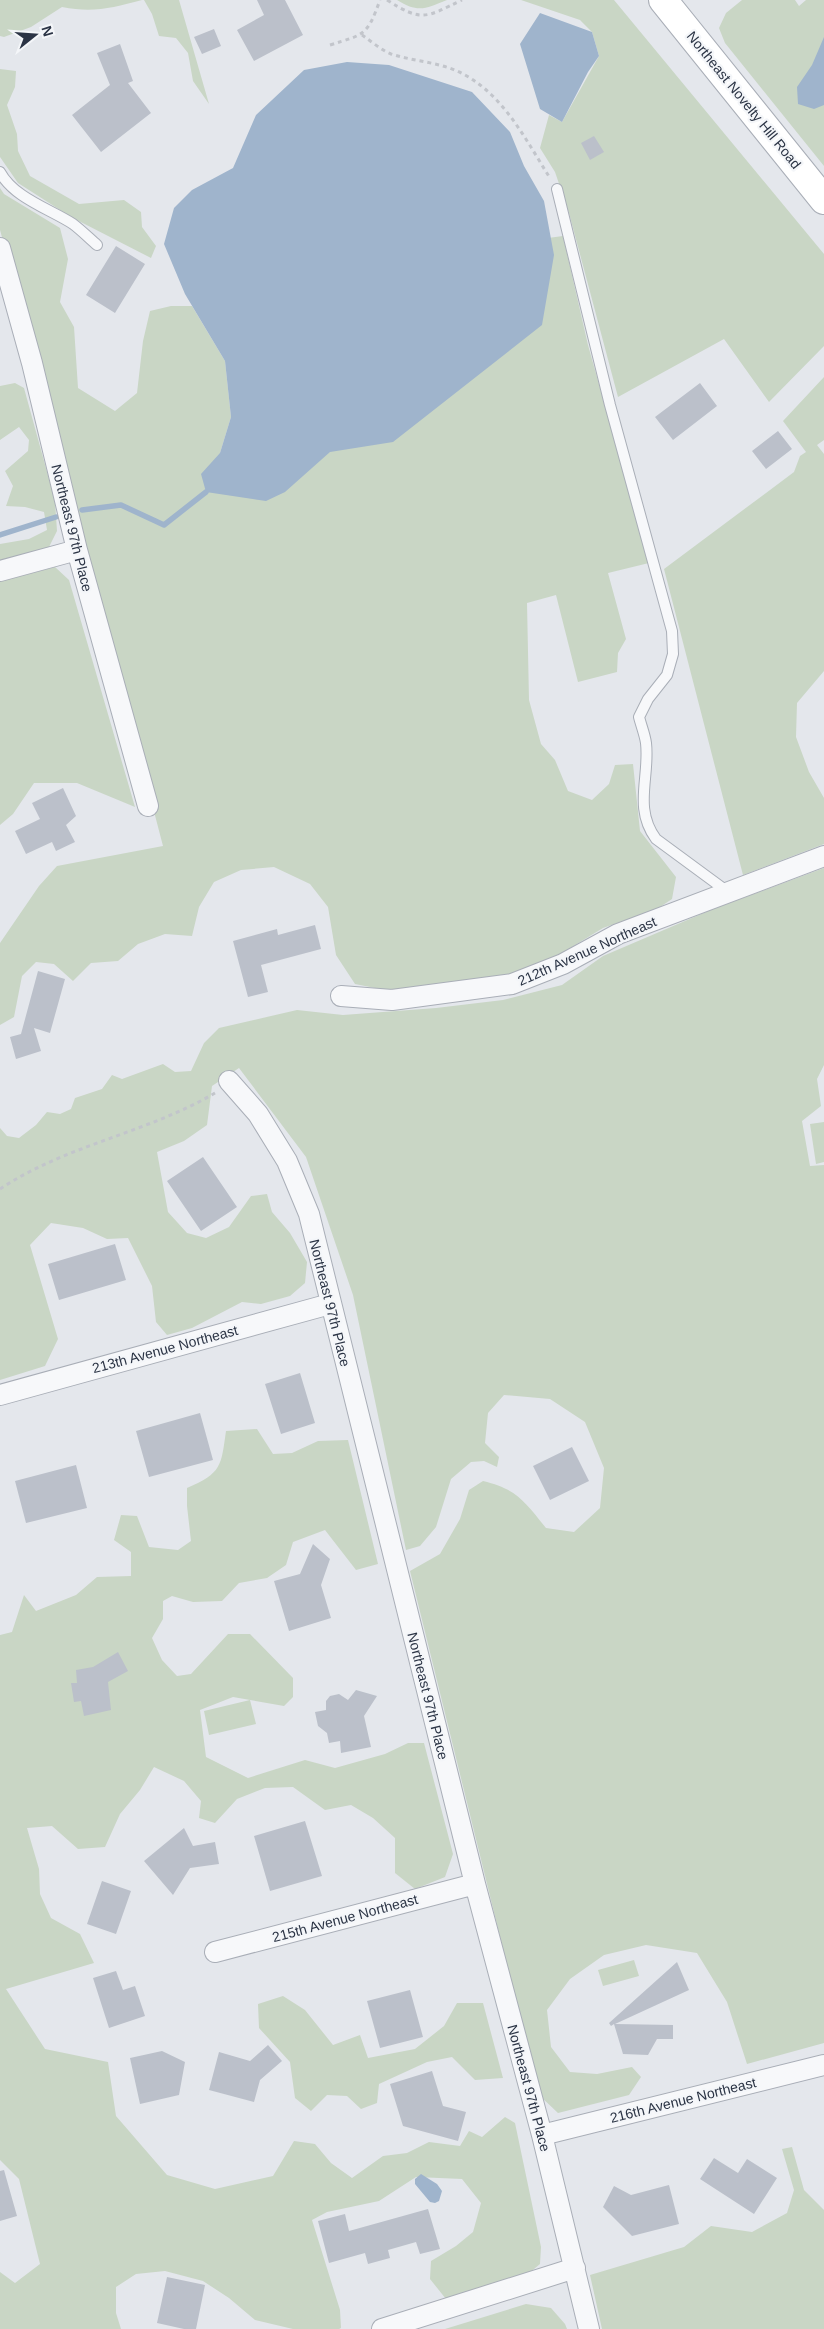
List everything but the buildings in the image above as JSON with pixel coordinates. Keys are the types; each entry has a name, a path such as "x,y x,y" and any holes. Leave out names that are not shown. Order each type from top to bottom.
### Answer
{"main road":[{"name":"Northeast Novelty Hill Road","path":"663,0 824,200"}],"street":[{"name":"Northeast 97th Place","path":"0,248 32,362 77,550 148,806"},
{"path":"0,571 77,550"},
{"name":"212th Avenue Northeast","path":"341,996 392,1000 512,984 563,964 618,934 824,856"},
{"name":"Northeast 97th Place","path":"229,1081 258,1114 287,1161 309,1214 475,1884 542,2135 589,2329"},
{"name":"213th Avenue Northeast","path":"0,1394 330,1304"},
{"name":"215th Avenue Northeast","path":"215,1952 475,1884"},
{"name":"216th Avenue Northeast","path":"542,2135 824,2065"},
{"path":"382,2329 575,2268"}],"lane":[{"path":"0,172 5,181 15,190 74,225 97,244"},
{"path":"557,189 610,406 672,631 673,654 667,675 648,699 640,717 646,742 644,815 650,831 666,848 728,892"}],"path":[{"path":"330,45 362,35 373,18 380,0"},
{"path":"387,0 406,12 426,16 462,0"},
{"path":"362,35 390,54 434,63 466,75 495,98 514,121 557,189"},
{"path":"0,1189 18,1177 51,1161 112,1139 193,1106 215,1093 229,1081"}],"green space":[{"path":"0,0 142,0 93,10 62,7 31,27 4,37 0,36"},
{"path":"144,0 179,0 209,104 193,81 188,53 176,38 159,36 152,14"},
{"path":"397,0 447,0 433,6 416,8"},
{"path":"521,0 614,0 824,254 824,346 769,402 724,339 618,397 569,213 555,172 540,148 549,115 562,122 599,56 592,32 580,20"},
{"path":"742,0 795,0 799,6 806,0 824,0 824,166 725,43 719,28 726,13"},
{"path":"0,69 16,71 15,87 7,105 17,134 18,151 30,176 79,204 124,200 141,212 142,227 156,246 151,258 71,217 18,183 0,157"},
{"path":"0,188 4,194 60,228 68,259 60,302 74,327 78,388 115,411 137,393 143,341 150,311 171,306 192,306 225,361 231,417 220,453 548,238 563,236 588,345 649,563 608,573 626,639 618,653 617,672 578,682 556,595 527,603 529,700 541,744 555,760 568,791 592,800 609,784 615,765 633,764 640,831 676,877 672,899 657,909 603,928 557,956 512,976 390,991 355,984 336,955 328,907 310,884 274,867 241,870 214,882 199,907 192,936 165,934 138,944 118,961 91,963 73,981 54,964 36,962 22,976 14,1017 0,1025 0,943 39,886 57,866 163,846 37,363 0,230"},
{"path":"824,377 824,440 817,445 824,454 824,671 797,703 796,737 809,772 824,798 824,844 743,875 664,569 794,472 800,456 806,452 783,421"},
{"path":"15,383 24,388 55,501 57,531 47,551 0,564 0,544 29,539 47,530 44,512 25,507 6,506 13,486 5,471 28,451 29,440 19,427 0,440 0,386"},
{"path":"55,567 69,580 135,807 77,783 34,783 13,814 0,825 0,581"},
{"path":"824,868 824,1065 817,1079 821,1106 802,1121 810,1166 824,1165 824,2043 747,2064 727,2002 697,1953 646,1945 604,1955 570,1979 547,2010 551,2047 570,2072 597,2074 632,2067 641,2077 629,2095 558,2113 539,2095 410,1571 440,1554 460,1519 469,1490 483,1481 504,1488 519,1498 546,1528 574,1532 600,1508 604,1468 585,1422 550,1399 504,1395 488,1413 485,1443 499,1457 497,1467 484,1461 471,1462 451,1479 436,1527 420,1546 406,1550 353,1295 306,1157 239,1068 212,1086 207,1125 184,1141 157,1152 168,1212 187,1233 206,1238 229,1227 251,1196 267,1194 272,1212 290,1233 307,1262 305,1283 290,1296 261,1304 242,1302 192,1328 167,1335 156,1322 152,1286 128,1238 107,1239 83,1228 51,1223 30,1245 58,1339 45,1366 0,1380 0,1128 7,1136 19,1138 36,1125 47,1112 60,1114 71,1109 75,1098 102,1089 112,1075 122,1079 163,1064 175,1072 191,1071 204,1043 219,1028 297,1010 343,1015 436,1008 503,1000 562,985 603,956 713,909"},
{"path":"824,1122 824,1162 816,1164 810,1124"},
{"path":"257,1429 273,1454 292,1453 318,1441 348,1440 378,1564 356,1570 325,1530 293,1542 286,1565 267,1578 239,1583 222,1601 193,1602 172,1596 163,1601 163,1619 152,1638 162,1660 177,1676 191,1674 228,1634 250,1634 293,1678 293,1697 284,1706 233,1697 200,1710 206,1757 248,1778 305,1760 335,1768 385,1754 408,1743 424,1743 453,1854 445,1877 415,1889 395,1873 395,1838 373,1818 351,1805 325,1810 293,1787 265,1788 237,1799 215,1823 199,1818 201,1801 184,1781 154,1767 140,1790 120,1814 105,1847 78,1849 52,1826 27,1828 39,1869 40,1894 51,1918 80,1934 94,1963 6,1989 45,2049 108,2062 116,2116 167,2175 215,2189 273,2176 294,2141 315,2144 331,2163 352,2178 383,2156 407,2153 429,2142 460,2146 469,2131 482,2137 505,2117 515,2123 541,2247 540,2264 528,2274 446,2299 430,2279 431,2261 456,2246 473,2232 481,2203 462,2179 416,2177 379,2201 327,2212 312,2220 340,2310 341,2328 339,2329 293,2329 255,2320 229,2298 203,2281 165,2271 136,2274 116,2287 116,2313 121,2329 0,2329 0,2272 15,2283 40,2264 19,2179 0,2160 0,1635 12,1632 24,1595 36,1611 76,1595 97,1577 131,1576 131,1552 114,1540 121,1515 137,1516 149,1547 178,1550 191,1541 187,1488 207,1478 218,1467 223,1453 226,1431"},
{"path":"250,1700 256,1724 209,1735 204,1711"},
{"path":"634,1960 639,1976 603,1986 598,1970"},
{"path":"283,1996 305,2010 333,2045 360,2035 368,2058 415,2049 444,2026 457,2003 483,2003 503,2078 475,2080 452,2057 427,2062 379,2084 377,2103 361,2109 347,2096 327,2095 311,2111 295,2098 290,2062 259,2028 258,2004"},
{"path":"792,2147 804,2190 824,2210 824,2329 602,2329 590,2275 684,2247 711,2226 752,2232 787,2213 794,2190 782,2149"},
{"path":"526,2304 551,2308 567,2329 445,2329"}],"water":[{"path":"540,13 592,32 599,56 588,72 562,122 540,109 520,44"},
{"path":"824,37 824,105 814,109 798,104 797,87 812,65"},
{"path":"347,62 389,65 472,92 510,132 524,166 544,201 554,255 542,325 393,442 330,452 285,492 266,501 206,492 201,474 220,453 231,417 225,361 185,294 164,244 174,208 192,190 233,168 256,115 304,70"},
{"path":"421,2174 437,2184 442,2191 439,2201 435,2203 430,2202 415,2184 415,2179"}],"waterway":[{"path":"82,510 121,505 164,525 206,492"},
{"path":"0,535 56,517"}]}
